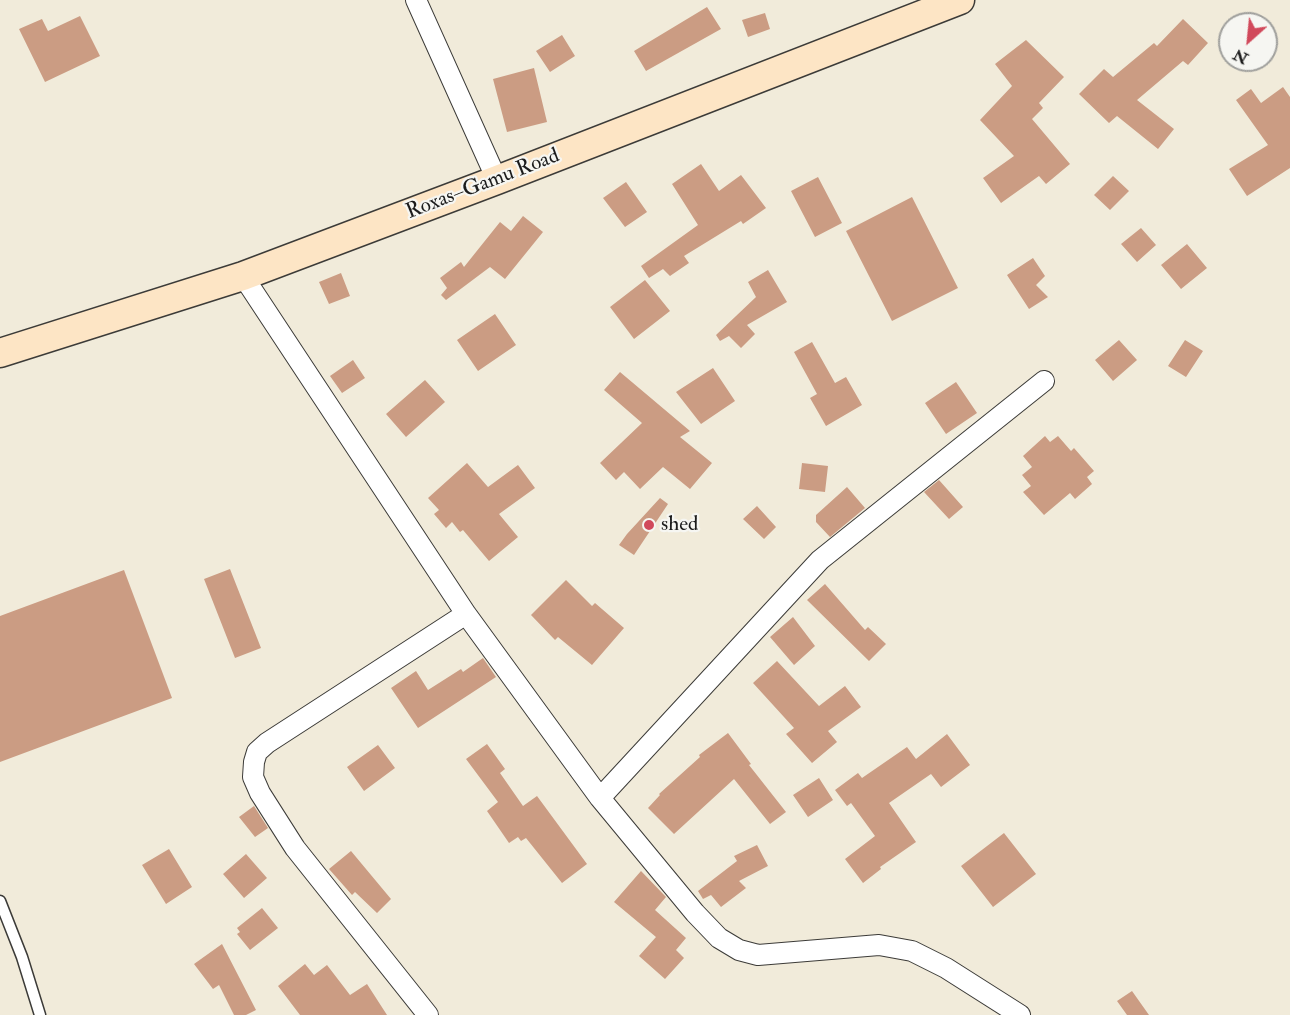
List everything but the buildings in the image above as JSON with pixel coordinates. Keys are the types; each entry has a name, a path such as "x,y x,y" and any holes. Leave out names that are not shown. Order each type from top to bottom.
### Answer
{"main road":[{"name":"Roxas–Gamu Road","path":"0,354 243,276 960,0"}],"street":[{"path":"416,0 497,180"},
{"path":"243,276 466,614 600,798 695,913 719,938 739,950 758,955 879,945 912,951 946,968 1020,1015"},
{"path":"600,798 820,560 1044,381"},
{"path":"428,1015 295,848 260,793 253,777 254,762 257,752 267,743 466,614"}],"lane":[{"path":"0,901 22,957 40,1015"}],"place":[{"name":"shed","path":"649,525"}]}
